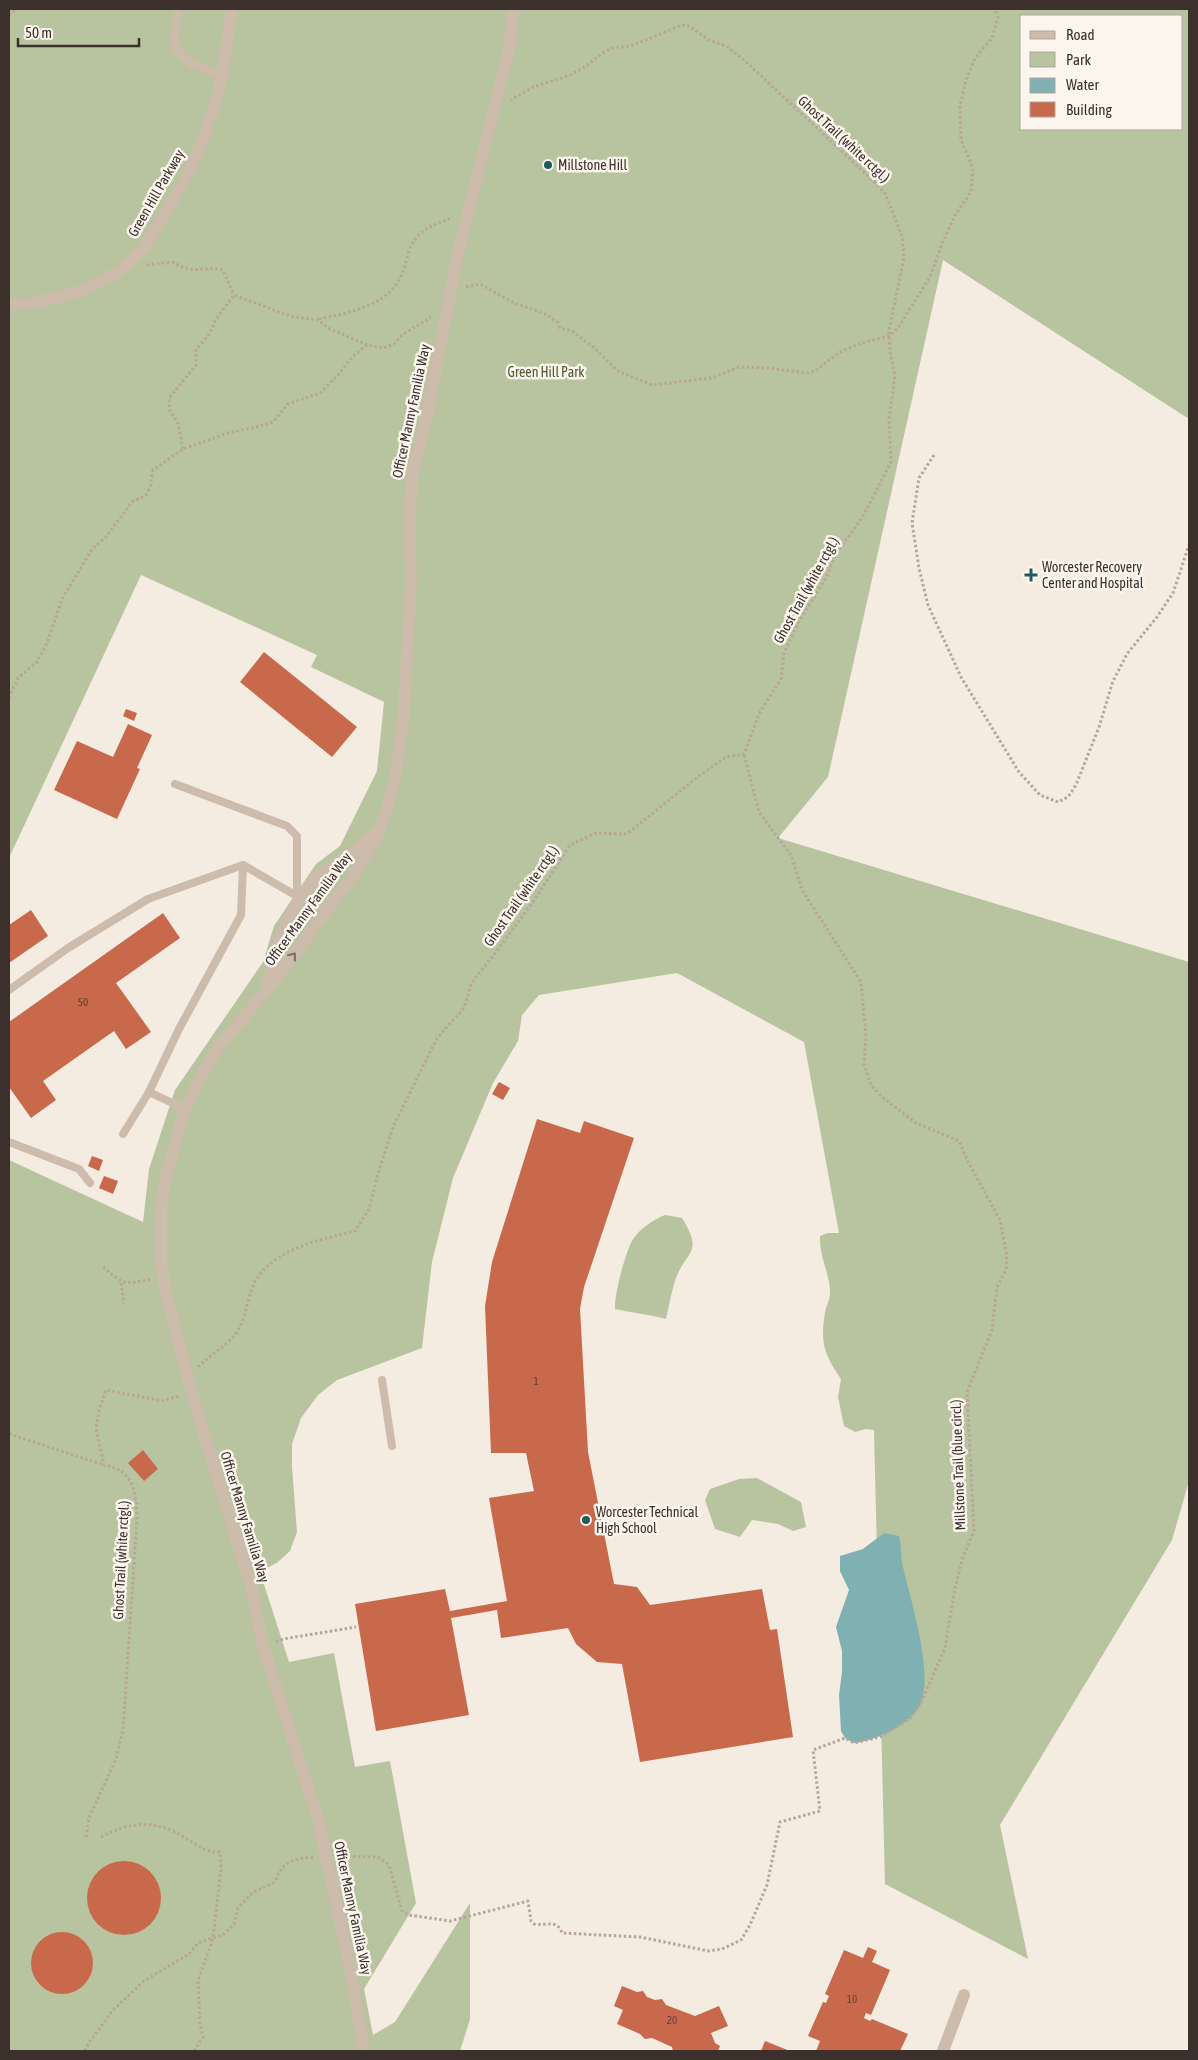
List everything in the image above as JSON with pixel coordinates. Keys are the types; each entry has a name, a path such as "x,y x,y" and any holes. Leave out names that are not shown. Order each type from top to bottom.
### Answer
{"street":[{"name":"Green Hill Parkway","path":"9,305 39,302 61,297 98,282 132,260 155,230 196,156 214,109 232,9"},
{"name":"Officer Manny Familia Way","path":"364,2051 351,1972 318,1819 263,1646 246,1568 187,1377 163,1277 161,1209 167,1172 185,1109 202,1074 218,1048 328,911 375,841 381,824 395,776 403,725 411,582 409,526 412,478 427,415 449,301 509,51 514,9"},
{"name":"Officer Manny Familia Way","path":"252,1008 271,974 285,923 299,897 321,874 352,854 367,841 381,824"},
{"path":"943,2051 964,1995"}],"lane":[{"path":"178,9 174,38 176,50 192,64 221,76"},
{"path":"175,784 287,826 298,836 299,897"},
{"path":"123,1134 149,1092 179,1028 241,915 243,865"},
{"path":"9,990 68,948 148,899 243,865 328,911"},
{"path":"149,1092 185,1109"},
{"path":"9,1142 79,1169 90,1183"},
{"path":"382,1380 392,1446"}],"path":[{"path":"9,14 16,9"},
{"path":"318,320 328,328 367,345 383,348 394,344 402,335 432,316 464,288 480,284 512,302 548,316 558,323 560,328 572,331 591,345 618,371 652,385 712,378 740,367 769,368 808,373 815,371 840,352 858,344 889,336 898,328 930,277 955,215 971,192 973,168 961,140 960,106 966,80 975,58 992,38 998,17 995,9"},
{"name":"Ghost Trail (white rctgl.)","path":"86,1837 89,1818 116,1759 123,1730 137,1519 136,1495 131,1480 113,1466 104,1465 96,1429 98,1410 106,1390 162,1401 178,1398 187,1377 234,1336 245,1313 252,1289 266,1267 284,1255 317,1240 355,1231 369,1209 393,1127 437,1038 464,1008 472,982 533,902 570,845 596,834 628,834 695,779 726,757 744,754 760,712 781,679 784,653 798,623 826,578 837,552 862,518 891,462 889,420 895,376 889,336 904,258 902,236 886,193 744,60 726,46 708,40 689,26 682,25 631,46 613,48 568,76 534,87 511,100"},
{"path":"234,296 290,316 318,320 339,316 371,305 397,285 415,237 429,227 470,209"},
{"path":"132,260 141,265 173,262 182,268 193,271 215,268 223,270 234,296"},
{"path":"183,449 178,423 170,410 169,398 196,365 196,350 210,333 216,319 234,296"},
{"path":"9,698 18,678 37,662 47,643 62,600 92,549 106,538 132,502 146,494 150,488 153,470 183,449 228,433 256,428 273,422 288,404 320,393 353,356 367,345"},
{"path":"934,455 919,478 912,523 919,568 928,605 960,678 1019,772 1040,795 1058,802 1068,797 1076,785 1099,727 1113,681 1127,654 1157,617 1173,593 1189,545"},
{"name":"Millstone Trail (blue circl.)","path":"86,2051 89,2043 112,2011 144,1981 189,1954 198,1944 224,1934 234,1924 238,1908 252,1893 275,1882 279,1870 300,1858 378,1857 389,1865 402,1911 409,1915 450,1921 528,1901 531,1921 534,1924 554,1923 562,1933 640,1937 710,1951 722,1950 740,1940 750,1926 767,1885 780,1822 820,1811 813,1750 844,1738 854,1744 880,1737 911,1718 921,1703 945,1648 955,1588 962,1560 974,1530 967,1392 992,1330 997,1288 1006,1270 1007,1256 1000,1220 967,1160 959,1141 916,1123 882,1097 871,1085 864,1064 866,1036 862,982 802,890 792,856 759,812 744,754"},
{"path":"103,1267 121,1282 132,1284 163,1277"},
{"path":"121,1282 124,1304"},
{"path":"9,1434 104,1465"},
{"path":"273,1643 283,1639 356,1627"},
{"path":"101,1837 116,1830 141,1824 153,1824 164,1827 211,1852 220,1852 221,1869 213,1938 198,1981 200,2024 203,2037 194,2051"}],"green space":[{"name":"Green Hill Park","path":"9,9 1189,9 1189,419 943,260 828,777 778,838 1189,962 1189,1481 1172,1540 1000,1825 1028,1959 885,1884 874,1430 866,1429 855,1432 844,1426 838,1397 841,1379 827,1355 823,1340 825,1313 830,1293 820,1236 828,1233 839,1233 804,1042 677,973 539,995 522,1015 518,1041 493,1083 453,1178 432,1262 422,1348 337,1380 318,1395 301,1418 292,1444 297,1532 290,1551 278,1562 260,1572 289,1662 334,1653 355,1767 390,1761 416,1903 364,1989 373,2035 395,2022 470,1903 470,2019 460,2051 9,2051 9,1160 143,1222 149,1169 175,1090 263,962 274,926 316,864 340,846 377,771 384,702 311,667 317,655 141,575 9,858"},
{"path":"665,1215 682,1218 689,1230 693,1246 675,1281 666,1319 615,1309 620,1275 632,1241 647,1225"},
{"path":"757,1478 801,1502 806,1527 793,1531 778,1524 752,1520 740,1537 715,1529 705,1500 710,1489 739,1479"}],"water":[{"path":"884,1533 899,1536 902,1563 920,1636 925,1674 924,1690 921,1703 910,1718 882,1735 863,1742 854,1743 845,1738 841,1731 839,1695 842,1651 836,1627 849,1590 840,1571 840,1556 863,1549"}],"building":[{"path":"264,652 357,727 332,757 240,682"},
{"path":"126,709 137,713 134,721 123,716"},
{"path":"128,724 152,735 137,768 140,769 117,819 54,790 77,741 113,757"},
{"path":"31,910 48,936 9,963 9,925"},
{"path":"163,913 180,938 116,983 151,1032 126,1049 114,1031 43,1081 56,1100 31,1118 9,1087 9,1022"},
{"path":"499,1082 510,1088 503,1100 492,1094"},
{"path":"537,1119 580,1133 584,1121 634,1138 584,1287 580,1309 588,1452 614,1584 637,1587 650,1605 762,1589 770,1630 777,1629 793,1737 640,1762 622,1664 597,1662 576,1644 568,1628 501,1638 497,1610 451,1618 469,1715 376,1731 355,1604 445,1589 450,1611 507,1601 489,1498 534,1491 526,1453 491,1453 485,1306 492,1262"},
{"path":"92,1156 103,1160 99,1171 88,1166"},
{"path":"104,1176 118,1181 113,1194 99,1188"},
{"path":"143,1450 158,1469 144,1481 128,1463"},
{"path":"124,1861 145,1867 155,1877 161,1898 155,1919 145,1929 124,1935 103,1929 93,1919 87,1898 93,1877 103,1867"},
{"path":"62,1932 79,1937 84,1941 88,1946 93,1963 88,1980 84,1985 79,1989 62,1994 45,1989 40,1985 36,1980 31,1963 36,1946 40,1941 45,1937"},
{"path":"868,1947 877,1951 872,1962 890,1970 871,2015 866,2013 864,2018 870,2021 872,2019 908,2034 900,2051 816,2051 820,2041 808,2036 823,2002 826,2003 829,1996 825,1994 844,1950 863,1958"},
{"path":"622,1986 637,1992 643,1991 647,1997 655,2000 662,1999 666,2005 695,2016 719,2006 728,2026 711,2033 715,2043 720,2046 718,2051 673,2051 672,2047 652,2038 645,2039 640,2034 617,2024 623,2010 614,2006"},
{"path":"765,2041 790,2051 761,2051"}],"place":[{"name":"Millstone Hill","path":"548,165"},
{"name":"Worcester Recovery Center and Hospital","path":"1031,575"},
{"name":"Worcester Technical High School","path":"586,1520"}]}
